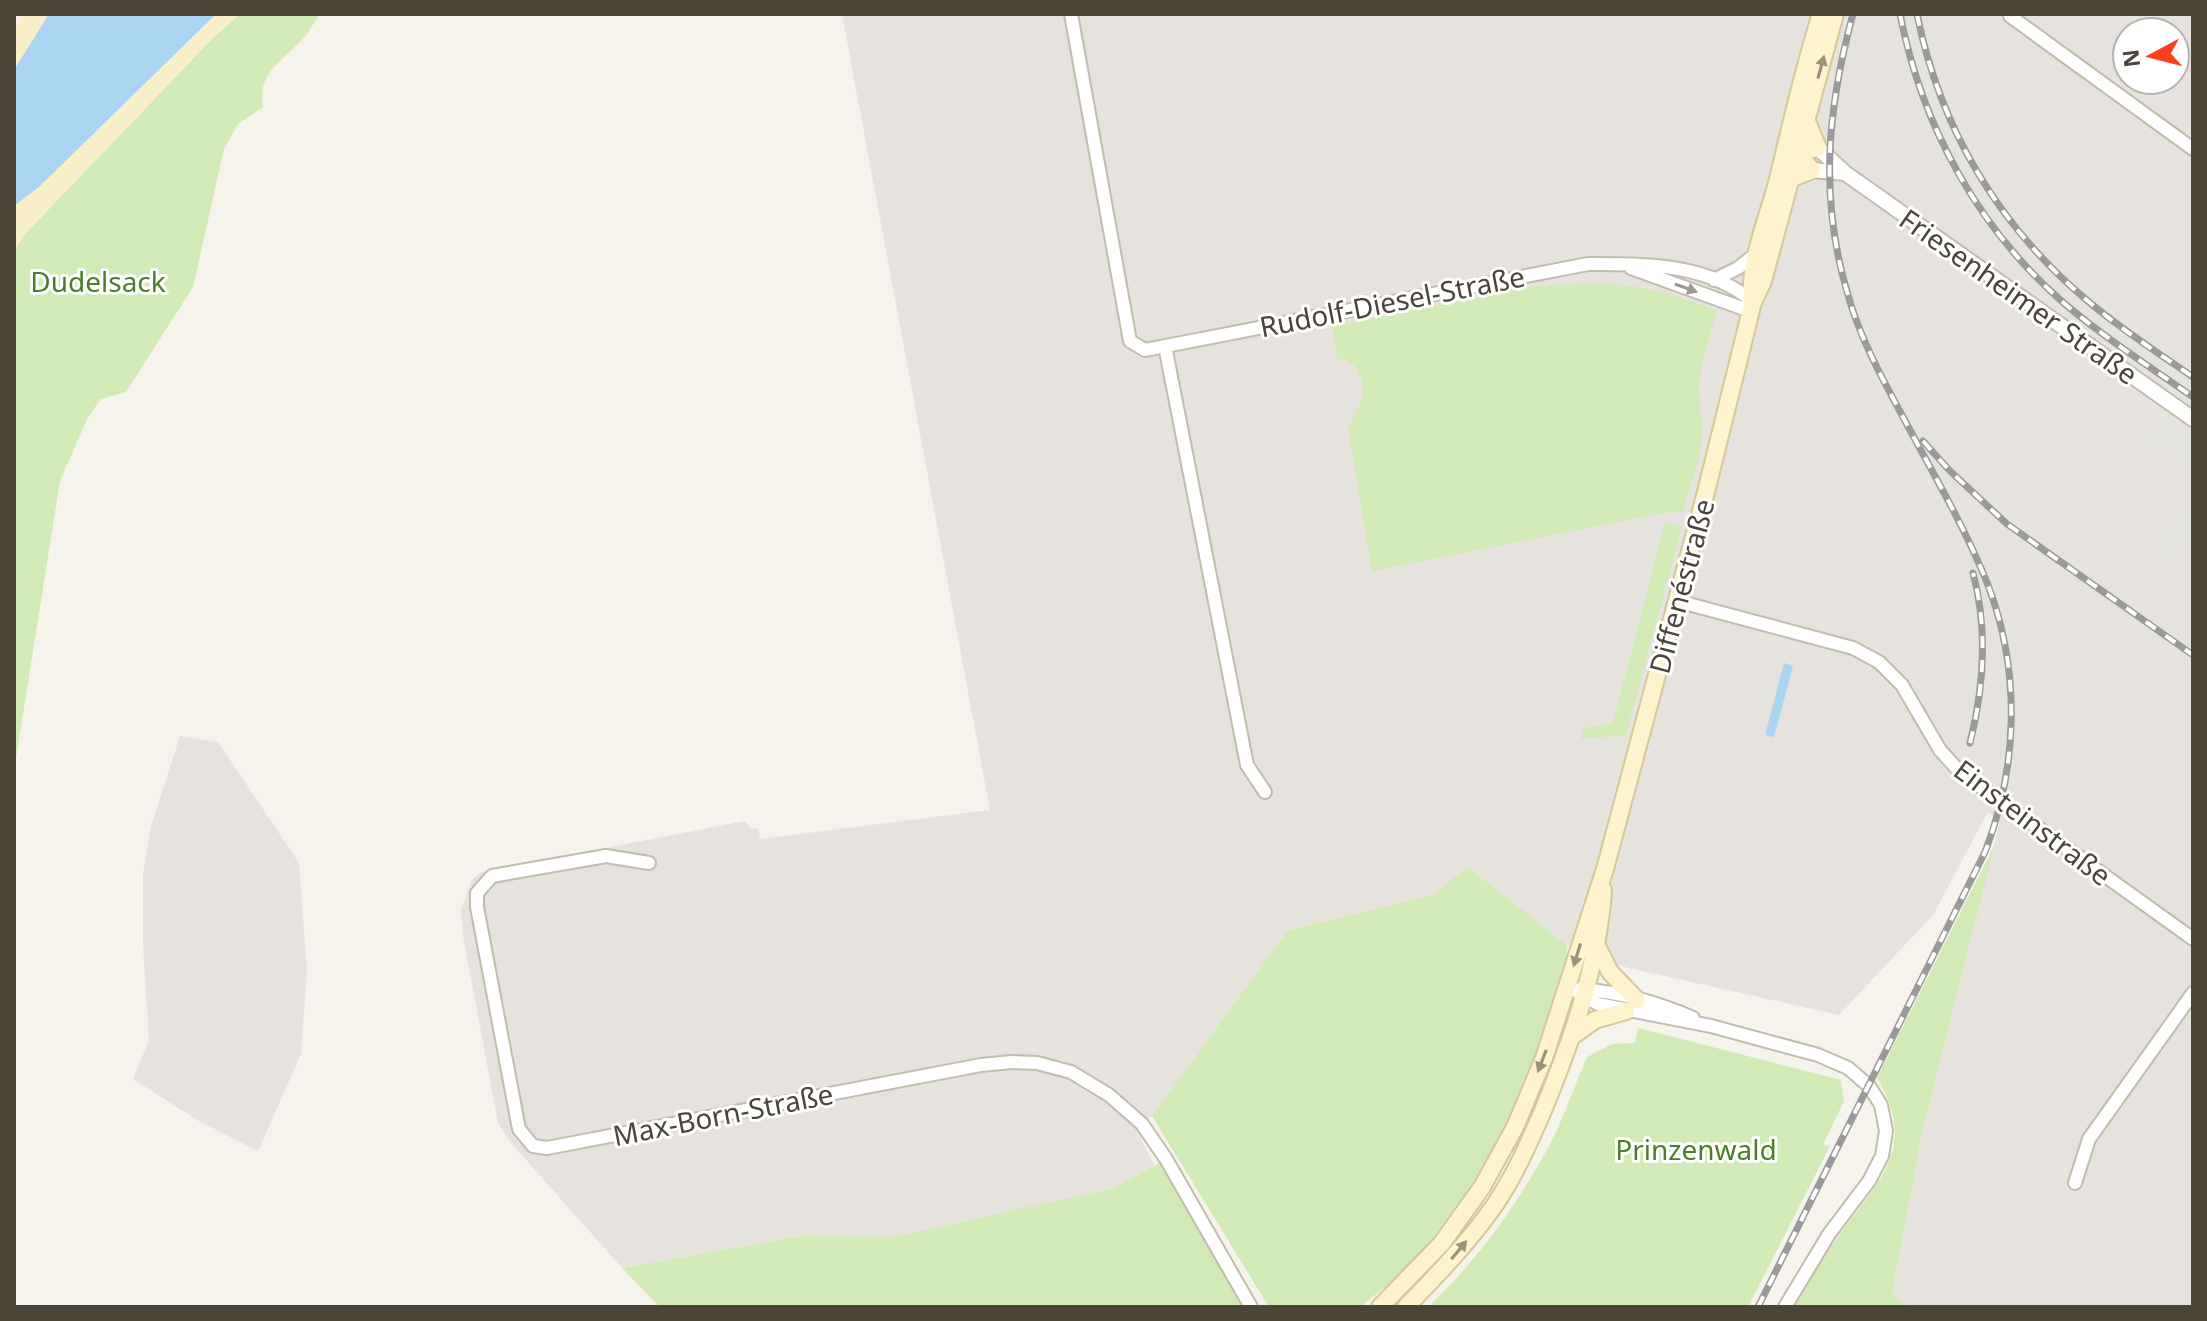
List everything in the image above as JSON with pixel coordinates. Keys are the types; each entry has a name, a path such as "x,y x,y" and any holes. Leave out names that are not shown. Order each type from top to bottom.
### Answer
{"main road":[{"path":"1812,170 1790,155 1787,138 1821,14"},
{"name":"Diffenéstraße","path":"1752,307 1751,278 1757,253 1790,155 1806,119 1835,14"},
{"path":"1790,155 1818,148 1806,119"},
{"name":"Diffenéstraße","path":"1380,1307 1442,1243 1482,1187 1521,1113 1544,1058 1605,869 1752,307 1763,281 1790,179 1790,155"},
{"path":"1790,179 1812,170"},
{"name":"Diffenéstraße","path":"1406,1307 1457,1254 1496,1204 1523,1158 1571,1037 1584,992 1597,946 1605,869"},
{"path":"1571,1037 1595,1020 1631,1006 1597,946"}],"street":[{"name":"Rudolf-Diesel-Straße","path":"1071,14 1130,341 1145,350 1588,264 1647,264 1714,280 1736,287 1752,307"},
{"path":"2010,16 2193,149"},
{"name":"Friesenheimer Straße","path":"1818,148 1845,173 2193,419"},
{"path":"1812,170 1845,173"},
{"path":"1714,280 1738,268 1757,253"},
{"name":"Rudolf-Diesel-Straße","path":"1621,264 1752,307"},
{"path":"1165,346 1247,765 1265,792"},
{"name":"Einsteinstraße","path":"1677,601 1853,648 1879,662 1902,685 1940,750 1959,771 2193,939"},
{"name":"Max-Born-Straße","path":"649,863 606,856 492,876 477,893 477,907 519,1129 533,1146 547,1148 981,1065 1012,1062 1048,1065 1078,1075 1109,1095 1142,1124 1254,1307"},
{"path":"1567,987 1584,992 1602,991 1631,1006 1674,1010 1711,1026 1818,1055 1848,1068 1869,1086 1881,1105 1886,1131 1882,1156 1869,1181 1829,1234 1785,1307"},
{"path":"2075,1183 2089,1139 2193,993"}],"shaded area":[{"path":"842,14 2193,14 2193,1307 1909,1307 1892,1294 1923,1129 2000,821 1988,812 1933,915 1839,1015 1620,966 1567,945 1467,868 1435,894 1288,930 1139,1134 1154,1165 1115,1188 894,1238 801,1236 622,1268 511,1143 498,1123 463,936 461,909 471,881 481,872 745,821 760,839 990,810"},
{"path":"2161,414 2193,438 2193,476 2143,440"},
{"path":"2193,491 2193,533 2173,561 2154,547"},
{"path":"180,736 218,742 299,863 307,970 301,1054 258,1151 197,1120 133,1079 149,1040 143,945 143,875 151,826"},
{"path":"758,828 760,838 689,850 688,841"},
{"path":"795,844 797,855 703,872 701,861"}],"green space":[{"name":"Dudelsack","path":"240,14 319,14 306,35 268,74 262,94 263,107 238,124 224,149 193,287 126,392 101,399 88,417 60,481 14,771 14,251 24,235 213,38"},
{"path":"1594,283 1641,288 1717,310 1702,362 1699,388 1700,452 1683,512 1662,513 1372,571 1348,427 1362,401 1363,383 1354,365 1337,359 1332,326 1535,286"},
{"path":"1665,522 1682,526 1626,735 1581,739 1583,728 1613,723"},
{"path":"1995,844 1923,1129 1892,1294 1909,1307 1795,1307 1822,1260 1869,1196 1889,1161 1894,1143 1894,1123 1889,1102 1877,1078"},
{"path":"1467,867 1567,945 1568,961 1546,1032 1518,1104 1495,1151 1462,1205 1417,1262 1360,1307 1269,1307 1152,1116 1288,930 1435,894"},
{"name":"Prinzenwald","path":"1638,1028 1841,1080 1844,1101 1823,1145 1830,1146 1748,1307 1428,1307 1483,1247 1515,1203 1556,1132 1587,1057 1612,1044 1635,1043"},
{"path":"1166,1159 1251,1307 660,1307 622,1268 801,1236 894,1237 1114,1188"}],"sand":[{"path":"24,14 49,14 14,70 14,30"},
{"path":"216,14 240,14 213,38 24,235 14,251 16,203 40,186"}],"water":[{"path":"49,14 216,14 40,186 14,206 14,70"},
{"path":"1784,663 1793,666 1774,737 1765,735"}],"railway":[{"path":"1758,1307 1985,852 1996,820 2009,753 2011,719 2006,651 1988,585 1959,521 1872,358 1853,311 1839,259 1833,224 1830,154 1837,85 1853,14"},
{"path":"1900,14 1910,56 1939,135 1980,209 2006,243 2034,275 2080,317 2193,397"},
{"path":"1917,14 1941,97 1958,136 2001,208 2027,242 2089,302 2193,377"},
{"path":"1923,441 2007,524 2193,655"},
{"path":"1970,743 1982,658 1981,615 1973,573"}]}
